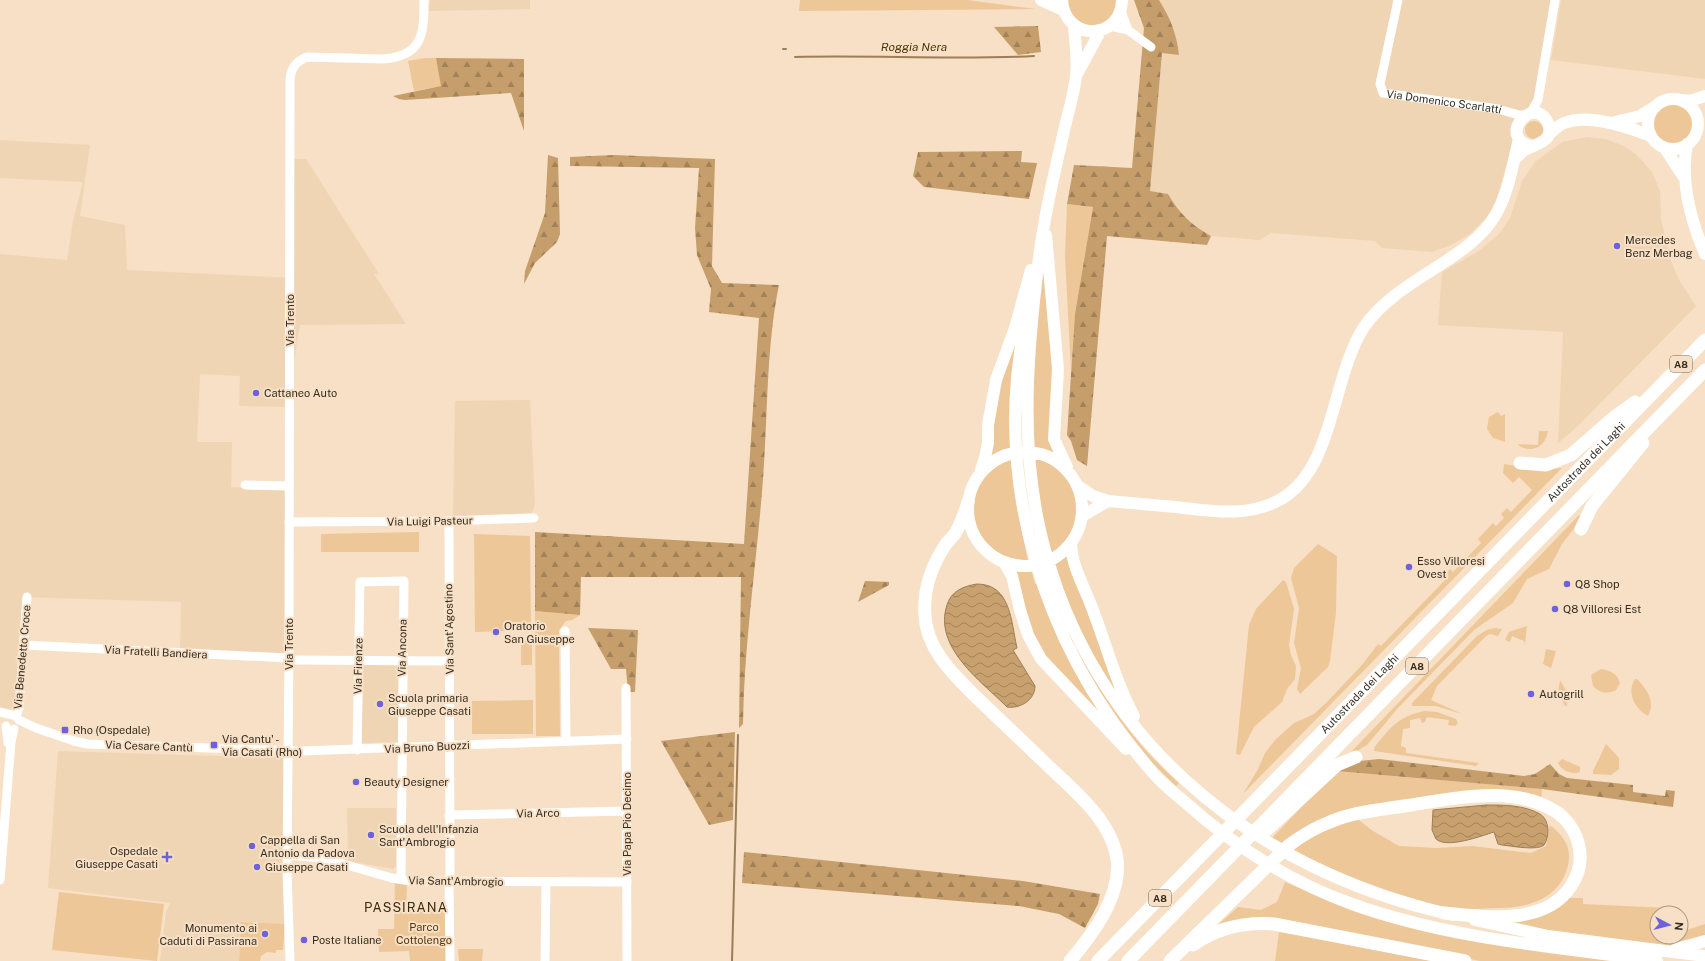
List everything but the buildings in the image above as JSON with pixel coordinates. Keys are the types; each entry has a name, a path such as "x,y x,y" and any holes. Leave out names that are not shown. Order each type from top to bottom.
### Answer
{"highway":[{"name":"Autostrada dei Laghi","path":"1098,961 1705,340"},
{"name":"Autostrada dei Laghi","path":"1128,961 1705,370"},
{"path":"1520,463 1546,465 1571,455 1613,418 1657,388"},
{"path":"1581,529 1592,506 1640,449 1658,418"},
{"path":"968,502 955,534 934,564 926,590 925,616 932,642 949,670 1084,800 1104,826 1117,859 1117,876 1106,910 1070,961"},
{"path":"1226,862 1294,807 1337,765 1356,756"},
{"path":"1170,961 1288,846 1306,833 1330,821 1367,812 1446,800 1491,796 1538,803 1559,814 1568,822 1577,837 1580,858 1576,877 1562,897 1545,907 1521,914 1483,916 1444,913"},
{"path":"1173,961 1204,937 1245,924 1258,923 1274,924 1361,940 1464,961"}],"main road":[{"path":"1041,0 1062,5 1067,19 1074,26 1082,30 1092,32 1105,28 1117,19 1122,5"},
{"path":"980,474 986,450 988,424 996,380 1026,292 1076,75 1074,26"},
{"path":"1076,75 1105,28"},
{"path":"1612,123 1640,116 1668,100 1690,100 1705,96"},
{"path":"1682,100 1691,106 1697,116"},
{"path":"1664,147 1676,148 1691,141 1697,130 1697,116 1705,100"},
{"path":"1656,106 1649,120 1652,136 1664,147 1685,179"},
{"path":"1078,486 1093,496 1108,501 1223,512 1239,511 1265,506 1280,499 1294,489 1310,472 1322,446 1342,376 1364,327 1394,296 1413,281 1460,250 1489,225 1503,200 1514,160 1521,119 1529,114 1563,123 1580,120 1612,123 1652,136"},
{"path":"1544,118 1548,123 1549,134"},
{"path":"1514,160 1522,152 1532,146 1542,143 1549,134 1563,123"},
{"path":"1518,133 1522,143 1532,146"},
{"path":"1687,144 1684,161 1690,210 1705,254"},
{"path":"1044,216 1037,268 1029,368 1028,428 1031,470 1042,539 1054,578 1070,620 1096,670 1120,707 1141,735 1182,778 1232,819 1261,839 1306,863 1395,899 1444,913 1548,936 1659,956 1705,941"},
{"path":"1044,216 1058,369 1054,439 1059,454 1078,486 1082,501 1082,516 1078,530 1071,543 1060,554 1047,562 1033,566 1018,566 1004,562 991,554 976,538 968,517 968,502 972,487 980,474 990,463 1003,456 1017,452 1032,452 1047,455 1060,463 1070,473"},
{"path":"1037,268 1022,332 1015,397 1014,430 1021,499 1030,543 1041,582 1057,624 1078,666 1108,713 1155,776"},
{"path":"1082,516 1108,501"},
{"path":"1071,543 1071,556 1074,569 1095,613 1111,665 1127,703 1138,724 1167,763"},
{"path":"1004,562 1012,576 1028,635 1041,659 1138,762 1205,820 1231,839 1293,877 1344,901 1396,918 1491,938 1605,954 1705,956"},
{"path":"1605,954 1626,961"}],"street":[{"name":"Via Trento","path":"290,961 287,855 289,659 290,74 299,61 307,57 383,59 396,58 406,54 413,49 419,41 424,20 424,0"},
{"name":"Via Domenico Scarlatti","path":"1398,0 1380,84 1382,91 1386,94 1507,111 1520,115 1529,114"},
{"path":"1544,118 1539,109 1538,100 1555,0"},
{"path":"1122,5 1128,30"},
{"path":"1105,28 1128,30 1151,47"},
{"path":"1529,114 1538,100"},
{"name":"Via Domenico Scarlatti","path":"1507,111 1518,133"},
{"path":"246,485 289,486"},
{"name":"Via Luigi Pasteur","path":"289,522 449,521 534,518"},
{"name":"Via Sant'Agostino","path":"449,521 450,961"},
{"name":"Via Ancona","path":"360,582 404,581 401,879"},
{"name":"Via Firenze","path":"357,750 360,582"},
{"name":"Via Benedetto Croce","path":"0,880 8,783 11,722 19,708 28,597"},
{"path":"566,631 566,741"},
{"name":"Via Fratelli Bandiera","path":"24,645 289,659 450,661"},
{"name":"Via Papa Pio Decimo","path":"626,688 627,961"},
{"name":"Via Cesare Cantù","path":"0,712 11,722 87,744 288,751"},
{"name":"Via Bruno Buozzi","path":"288,751 357,750 449,745 627,739"},
{"name":"Via Arco","path":"449,814 627,811"},
{"name":"Via Sant'Ambrogio","path":"287,855 322,858 401,879 449,882 627,882"},
{"path":"545,961 546,882"}],"shaded area":[{"path":"430,0 530,0 530,9 429,11"},
{"path":"1159,0 1551,0 1534,103 1515,134 1496,202 1488,216 1470,234 1449,246 1432,252 1382,248 1375,241 1271,233 1259,240 1211,236 1200,230 1191,224 1175,206 1150,191 1162,53 1179,54 1166,11"},
{"path":"1561,0 1705,0 1705,79 1551,60"},
{"path":"1587,137 1606,139 1626,147 1636,154 1652,172 1660,191 1661,219 1671,261 1679,280 1696,306 1577,427 1558,443 1563,332 1438,325 1442,272 1479,251 1499,234 1510,218 1522,181 1535,162 1562,142"},
{"path":"0,140 90,145 80,216 125,225 127,270 294,278 294,159 306,159 379,274 374,274 406,324 300,325 286,407 239,406 240,376 200,374 197,442 232,442 231,487 287,490 285,654 180,650 181,602 22,597 16,702 13,707 9,709 0,707 0,254 67,260 73,221 83,182 0,178"},
{"path":"530,400 535,504 532,513 453,516 455,401"},
{"name":"Scuola primaria Giuseppe Casati","path":"363,664 398,666 398,742 362,743"},
{"name":"Ospedale Giuseppe Casati","path":"58,751 283,758 285,924 241,922 239,961 160,961 166,913 170,903 48,888"},
{"name":"Scuola dell'Infanzia Sant'Ambrogio","path":"347,808 396,808 396,866 393,869 348,861"}],"green space":[{"path":"800,0 967,0 1036,9 799,11"},
{"path":"1068,0 1117,0 1116,9 1112,16 1099,24 1091,25 1083,24 1076,20 1069,11"},
{"path":"1134,0 1159,0 1172,26 1177,40 1179,55 1162,53 1150,191 1168,194 1186,218 1211,236 1207,245 1107,236 1087,466 1077,460 1071,441 1067,435 1075,314 1093,207 1067,204 1074,165 1132,168 1144,28"},
{"path":"1038,26 1041,52 1018,55 994,27"},
{"path":"436,58 442,86 414,91 408,61"},
{"path":"436,58 524,59 524,131 511,93 405,100 393,96 441,86"},
{"path":"1673,104 1681,106 1687,110 1691,116 1693,124 1691,132 1687,138 1681,142 1673,144 1665,142 1659,138 1655,132 1653,124 1655,116 1659,110 1665,106"},
{"path":"1534,121 1540,124 1543,130 1540,136 1534,139 1528,136 1525,130 1528,124"},
{"path":"1022,151 1021,162 1037,163 1029,199 924,187 913,176 918,152"},
{"path":"548,155 558,158 560,234 557,242 535,263 524,284 525,271 545,213"},
{"path":"614,155 715,159 712,266 722,283 779,285 770,357 763,479 748,632 743,724 739,728 741,577 581,577 580,615 535,611 535,532 744,544 759,318 709,312 711,289 697,255 695,228 699,168 570,166 570,157"},
{"path":"1067,204 1093,207 1075,314 1071,371 1065,257"},
{"path":"1044,263 1053,337 1055,452 1033,447 1032,361"},
{"path":"1018,335 1012,448 999,452 991,457 996,393"},
{"path":"1498,412 1501,416 1505,414 1505,442 1493,438 1487,429 1489,417"},
{"path":"1539,431 1548,431 1547,437 1537,448 1527,449 1517,444 1538,445"},
{"path":"1034,456 1050,462 1063,472 1071,484 1076,499 1077,515 1074,530 1066,544 1053,555 1046,539"},
{"path":"1012,457 1017,507 1028,561 1006,556 994,550 983,539 976,526 973,512 974,498 979,485 999,464"},
{"path":"1504,464 1538,470 1562,468 1243,794 1258,769 1265,753 1276,739 1294,723 1314,714 1326,703 1362,665 1378,644 1381,646 1449,576 1447,573 1450,569 1453,572 1481,543 1478,539 1493,523 1496,526 1504,518 1501,514 1507,508 1511,512 1532,490 1519,477 1513,483 1503,473"},
{"path":"1579,515 1582,518 1562,544 1549,569 1527,579 1513,603 1474,630 1398,708 1367,745 1354,753 1351,752"},
{"path":"419,532 419,552 321,552 321,534"},
{"path":"474,534 530,536 531,630 475,632"},
{"path":"1318,544 1337,556 1336,613 1328,667 1300,694 1297,689 1301,668 1294,643 1299,608 1291,578 1294,568"},
{"path":"1066,554 1122,706 1073,620 1055,562"},
{"path":"1014,569 1031,569 1035,584 1037,583 1064,650 1107,720 1043,653 1030,629"},
{"path":"1283,580 1286,582 1294,609 1289,645 1291,655 1296,666 1295,679 1287,689 1282,702 1254,727 1240,755 1236,754 1249,625 1256,609"},
{"path":"865,581 889,582 889,585 858,602"},
{"path":"1051,582 1073,638 1102,691 1137,740 1157,763 1179,783 1176,786 1151,762 1104,702 1062,624"},
{"path":"535,611 580,615 572,620 566,621 559,630 560,736 536,736"},
{"path":"1527,626 1525,644 1524,641 1512,636 1510,642 1505,640 1509,632"},
{"path":"588,628 638,630 635,692 628,692 626,669 611,669"},
{"path":"1495,628 1502,629 1498,636 1490,634 1486,636 1437,686 1431,700 1462,714 1436,706 1412,706 1412,703 1477,636 1487,630"},
{"path":"532,640 532,665 521,665 521,641"},
{"path":"1546,649 1556,651 1551,668 1543,664"},
{"path":"1601,669 1611,672 1617,677 1620,683 1616,690 1604,692 1593,686 1591,675"},
{"path":"1635,679 1641,683 1651,701 1648,716 1639,709 1633,700 1631,690"},
{"path":"1560,680 1568,694 1567,706 1565,706 1558,693"},
{"path":"533,700 533,734 472,734 472,701"},
{"path":"1425,711 1437,712 1456,719 1458,723 1455,726 1448,725 1449,720 1427,717 1425,722 1422,723 1420,718 1410,720 1410,728 1403,729 1401,746 1406,748 1406,753 1479,763 1476,766 1374,751 1374,748 1395,724 1408,716"},
{"path":"735,732 733,820 709,825 661,741"},
{"path":"1606,744 1619,758 1619,769 1611,775 1593,774 1593,771"},
{"path":"1379,759 1524,776 1535,774 1550,764 1559,774 1567,778 1633,785 1633,792 1665,796 1666,790 1675,791 1673,807 1542,789 1336,771 1350,762"},
{"path":"1562,759 1580,767 1580,772 1571,773 1565,770 1558,763"},
{"path":"1336,771 1542,789 1541,801 1528,798 1366,808 1284,844 1272,838"},
{"path":"1355,817 1373,831 1399,846 1437,848 1472,846 1531,853 1546,846 1550,825 1564,839 1568,849 1569,862 1563,879 1557,888 1540,900 1530,904 1510,908 1456,909 1430,904 1367,883 1336,871 1291,849 1302,840"},
{"path":"744,852 1023,881 1100,894 1098,904 1085,928 1059,914 1019,906 742,883"},
{"path":"1285,882 1351,910 1614,961 1480,961 1274,921 1207,935 1238,907 1261,910 1277,902"},
{"name":"Parco Cottolengo","path":"395,883 407,884 406,911 446,911 447,961 410,961 409,951 379,952 378,929 394,929"},
{"path":"59,892 164,904 157,961 52,950"},
{"path":"1566,898 1583,898 1583,904 1649,907 1649,945 1673,945 1660,947 1549,932 1495,920"},
{"path":"241,922 285,924 283,950 276,950 276,953 267,952 261,956 260,961 239,961"},
{"path":"1705,924 1705,937 1689,941 1689,929"},
{"path":"1279,932 1362,946 1431,961 1275,961"},
{"path":"458,949 483,949 482,961 459,961"}],"water":[{"path":"977,584 988,586 997,590 1003,597 1011,616 1017,648 1013,650 1035,686 1030,699 1017,707 1007,707 973,674 953,649 947,635 944,620 949,600 959,590 967,586"},
{"path":"1486,805 1521,807 1542,815 1548,828 1546,842 1541,847 1536,848 1502,845 1498,844 1494,832 1473,839 1448,843 1441,842 1436,839 1432,830 1433,810"}],"waterway":[{"name":"Roggia Nera","path":"795,57 974,58 1034,56"},
{"path":"732,961 738,735"}],"place":[{"name":"Mercedes Benz Merbag","path":"1617,246"},
{"name":"Cattaneo Auto","path":"256,393"},
{"name":"Esso Villoresi Ovest","path":"1409,567"},
{"name":"Q8 Shop","path":"1567,584"},
{"name":"Q8 Villoresi Est","path":"1555,609"},
{"name":"Oratorio San Giuseppe","path":"496,632"},
{"name":"Autogrill","path":"1531,694"},
{"name":"Scuola primaria Giuseppe Casati","path":"380,704"},
{"name":"Rho (Ospedale)","path":"65,730"},
{"name":"Via Cantu' - Via Casati (Rho)","path":"214,745"},
{"name":"Beauty Designer","path":"356,782"},
{"name":"Scuola dell'Infanzia Sant'Ambrogio","path":"371,835"},
{"name":"Cappella di San Antonio da Padova","path":"252,846"},
{"name":"Ospedale Giuseppe Casati","path":"167,857"},
{"name":"Giuseppe Casati","path":"257,867"},
{"name":"Monumento ai Caduti di Passirana","path":"265,934"},
{"name":"Poste Italiane","path":"304,940"}],"district":[{"name":"PASSIRANA","path":"406,907"}]}
